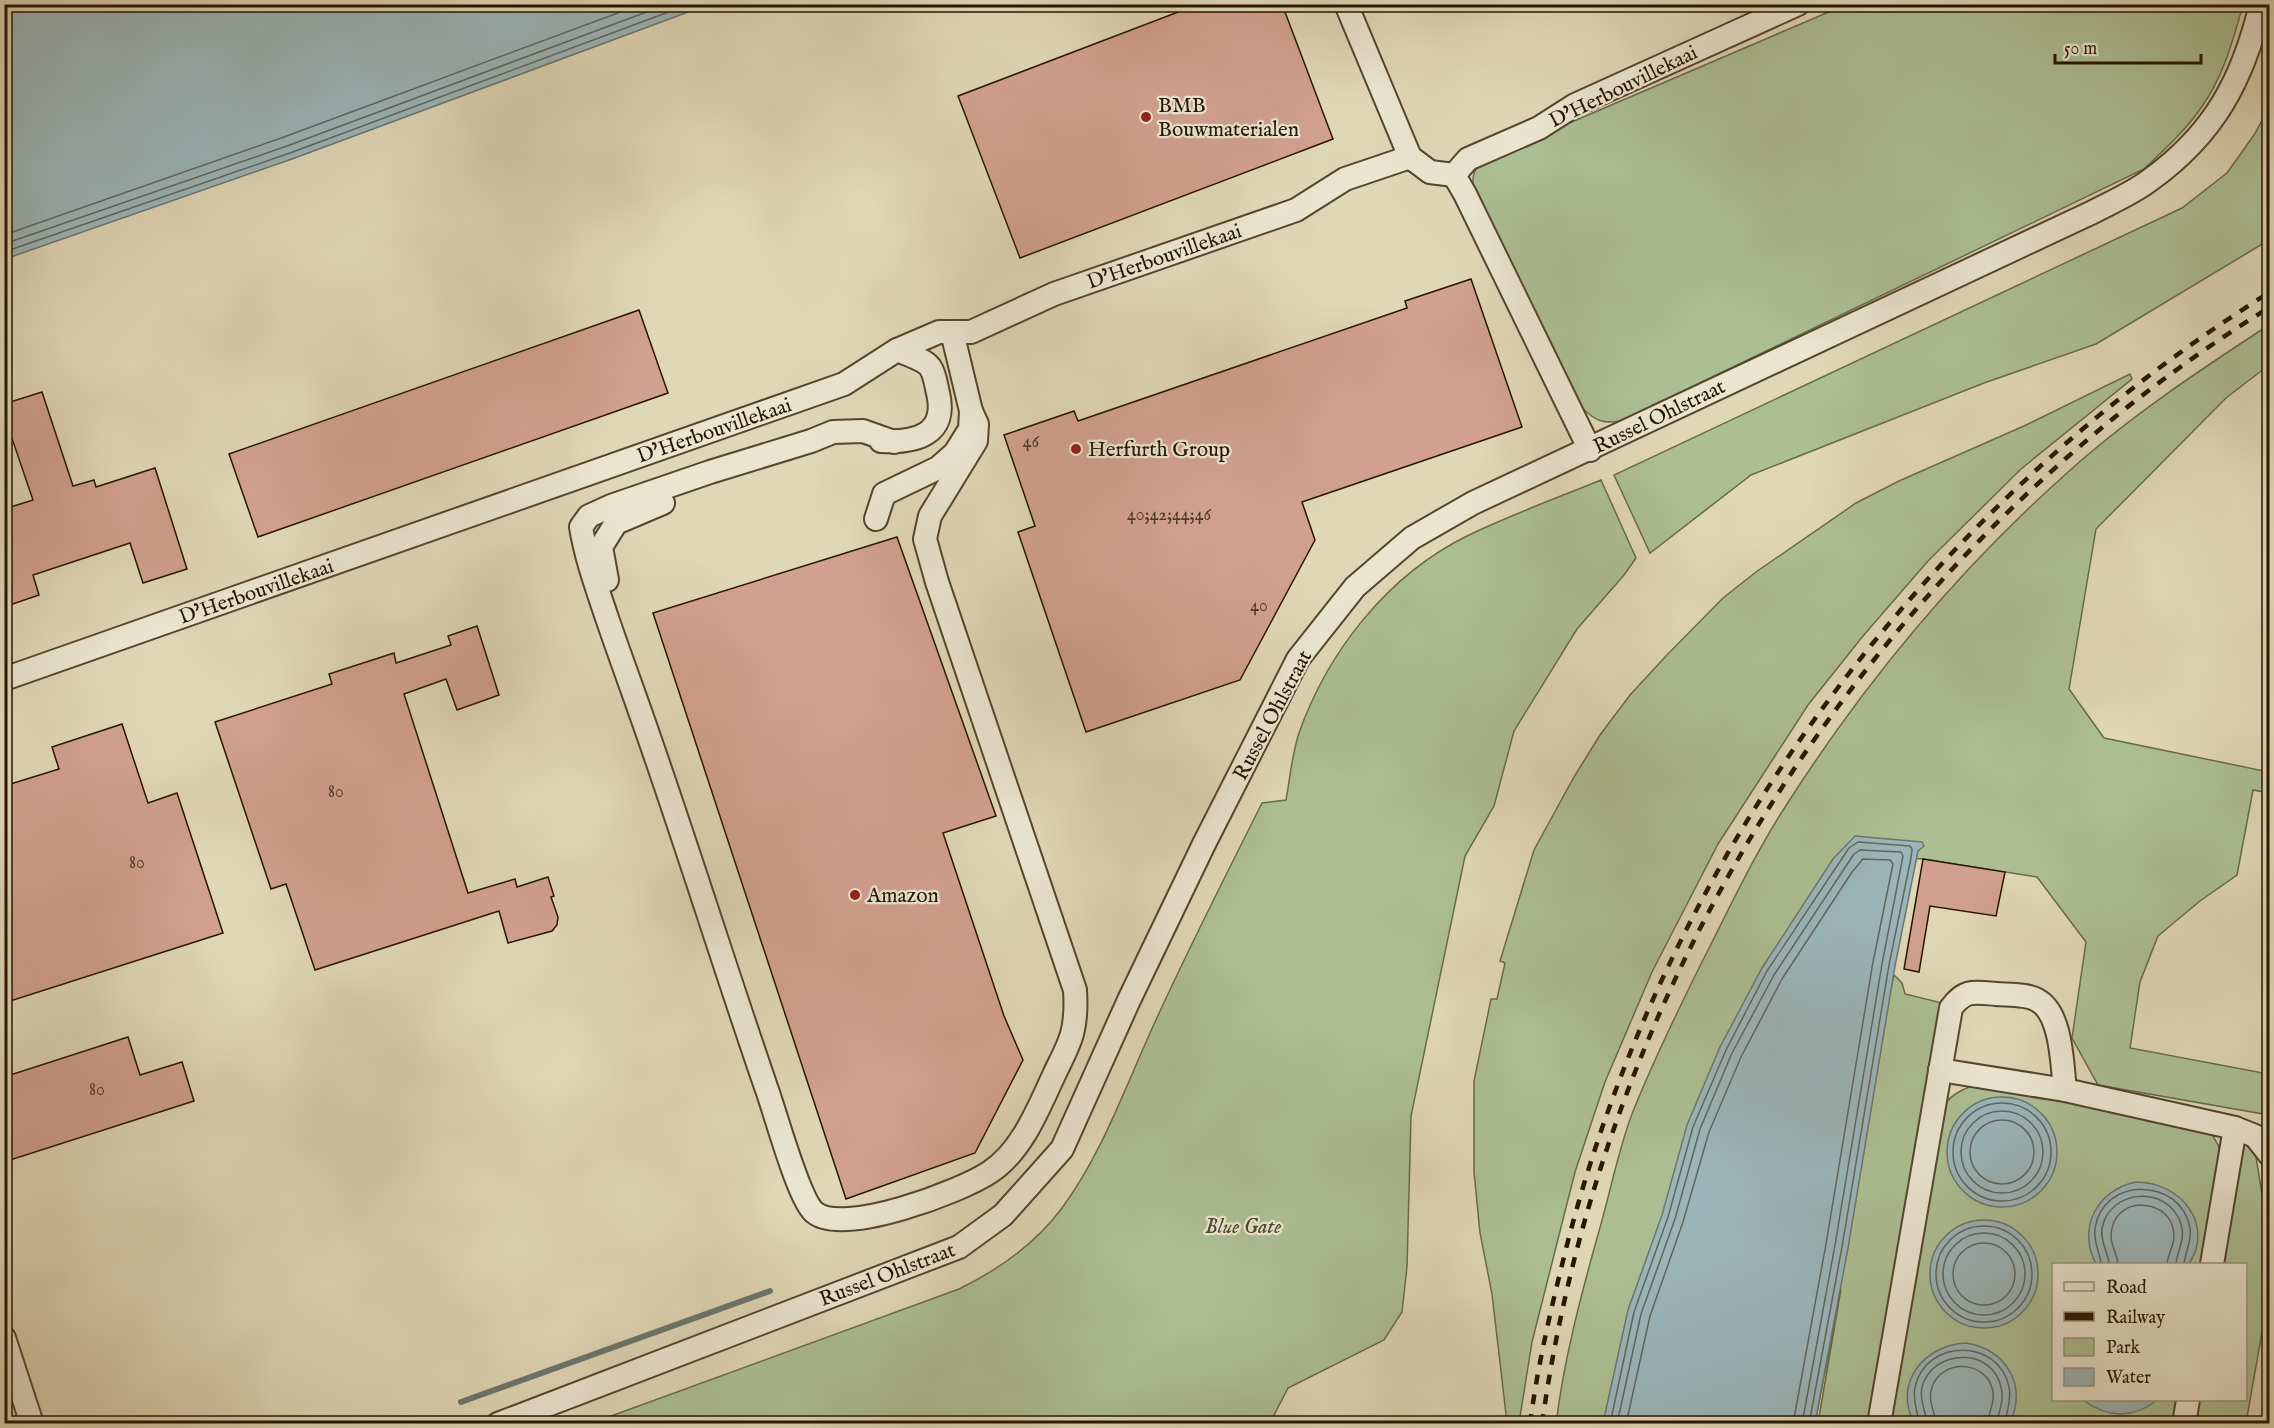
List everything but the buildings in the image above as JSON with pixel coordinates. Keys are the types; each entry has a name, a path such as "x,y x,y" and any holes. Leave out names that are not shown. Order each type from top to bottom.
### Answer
{"street":[{"path":"1346,4 1410,157 1430,172 1454,175 1471,204 1590,450"},
{"name":"D'Herbouvillekaai","path":"1454,175 1468,159 1539,128 1575,105 1798,4"},
{"name":"Russel Ohlstraat","path":"498,1424 959,1247 1003,1215 1062,1149 1129,1000 1204,844 1298,659 1355,587 1412,538 1473,503 2093,212 2149,181 2187,150 2214,117 2232,89 2248,53 2261,4"},
{"name":"D'Herbouvillekaai","path":"4,679 844,384 897,350 939,332 961,332 1054,294 1296,210 1346,179 1410,157"},
{"path":"876,519 884,494 938,468 955,453 970,429 961,332"},
{"path":"897,350 929,365 934,377 940,402 939,418 920,439 894,442 863,439 652,507 616,523 601,547 607,580 646,692 641,714 708,919 802,1191 814,1212 830,1219 858,1220 896,1210 973,1183 998,1167 1021,1140 1071,1037 1076,1013 1076,990 937,582 925,539 930,516 976,441 977,424 970,411"},
{"path":"1878,1424 1951,1008 1959,998 1973,992 2036,999 2047,1007 2056,1026 2065,1090"},
{"path":"1940,1070 2065,1090 2235,1128 2255,1136 2270,1155"},
{"path":"2211,1263 2235,1128"},
{"path":"4,1338 32,1424"},
{"path":"2184,1424 2188,1401"}],"green space":[{"path":"1845,5 2243,5 2226,58 2209,96 2181,132 2144,169 1621,421 1604,422 1591,416 1582,408 1474,195 1473,179 1476,169 1497,154"},
{"path":"2269,108 2269,240 2096,344 1984,383 1751,475 1650,553 1614,475 2182,208 2227,173 2254,135"},
{"path":"2269,325 2269,365 2226,398 2096,529 2069,689 2104,738 2269,772 2269,793 2253,790 2237,875 2200,901 2158,936 2140,982 2130,1048 2268,1074 2269,1069 2269,1125 2263,1114 2098,1085 2072,1038 2086,942 2037,877 1923,859 1861,855 1647,1423 1556,1424 1568,1351 1618,1157 1632,1114 1657,1055 1703,960 1753,861 1787,804 1848,714 1881,671 1915,629 1988,548 2067,473 2140,413"},
{"path":"2130,374 2132,379 2021,469 1928,561 1863,636 1808,705 1718,844 1652,972 1605,1082 1575,1172 1532,1342 1519,1423 1507,1423 1492,1294 1480,1233 1474,1172 1474,1081 1491,999 1497,999 1505,963 1500,961 1534,850 1574,777 1600,735 1630,695 1723,598 1756,572 1856,503 1899,481 2024,426"},
{"name":"Blue Gate","path":"1601,480 1636,558 1577,629 1514,731 1494,806 1465,856 1411,1116 1407,1267 1402,1312 1384,1340 1288,1388 1270,1423 592,1423 959,1289 1002,1264 1040,1233 1052,1221 1076,1188 1100,1146 1177,975 1262,803 1286,800 1299,733 1311,703 1326,673 1364,618 1387,594 1438,552 1500,521"},
{"path":"1894,975 1902,983 1905,994 1942,1003 1868,1423 1818,1423 1841,1289 1815,1423 1785,1424"},
{"path":"1980,1084 1999,1085 2212,1134 2219,1147 2223,1167 2206,1263 2052,1263 2052,1401 2182,1401 2178,1423 1885,1424 1941,1108 1958,1092"},
{"path":"2245,1145 2250,1145 2255,1151 2269,1237 2270,1287 2246,1423 2194,1424 2198,1401 2247,1401 2247,1263 2221,1263 2241,1150"}],"water":[{"path":"4,5 707,5 292,159 5,259"},
{"path":"1855,836 1922,842 1924,846 1918,851 1895,966 1848,1248 1815,1423 1603,1423 1628,1310 1662,1215 1687,1125 1720,1047 1762,968 1833,859"},
{"path":"2002,1097 2023,1102 2041,1113 2052,1131 2057,1152 2052,1173 2041,1191 2023,1202 2002,1207 1981,1202 1963,1191 1952,1173 1947,1152 1952,1131 1963,1113 1981,1102"},
{"path":"2136,1182 2152,1184 2179,1197 2189,1208 2198,1234 2196,1249 2189,1263 2096,1263 2089,1237 2094,1212 2101,1202 2122,1186"},
{"path":"1984,1220 2005,1224 2022,1236 2034,1253 2038,1274 2034,1295 2022,1312 2005,1324 1984,1328 1963,1324 1946,1312 1934,1295 1930,1274 1934,1253 1946,1236 1963,1224"},
{"path":"1966,1343 1993,1353 2010,1371 2016,1395 2015,1409 2010,1423 1914,1423 1908,1408 1907,1394 1916,1369 1937,1351 1951,1345"},
{"path":"2084,1401 2156,1401 2139,1411 2120,1414 2092,1406"}],"waterway":[{"path":"461,1402 770,1291"}],"railway":[{"path":"1530,1424 1544,1344 1562,1265 1606,1117 1664,975 1736,839 1821,710 1918,590 2025,480 2143,380 2270,292"},
{"path":"1542,1424 1575,1255 1627,1091 1697,934 1783,785 1885,646 2001,519 2129,406 2270,307"}],"place":[{"name":"BMB Bouwmaterialen","path":"1146,117"},
{"name":"Herfurth Group","path":"1076,449"},
{"name":"Amazon","path":"855,895"}]}
